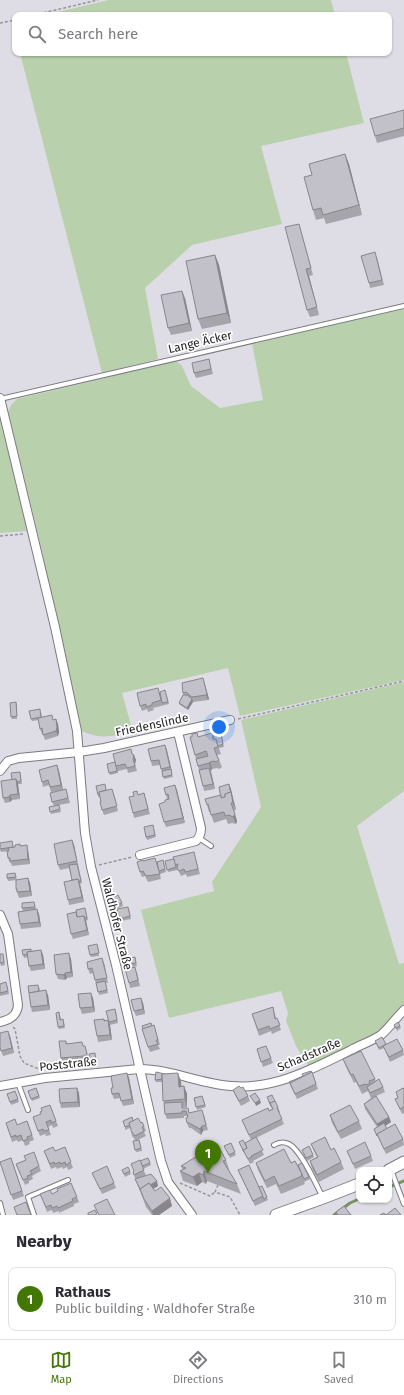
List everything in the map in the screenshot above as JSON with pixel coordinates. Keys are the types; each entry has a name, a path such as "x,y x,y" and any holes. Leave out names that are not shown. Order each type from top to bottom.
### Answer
{"street":[{"name":"Waldhofer Straße","path":"0,399 56,627 77,731 85,833 91,867 116,965 139,1070 164,1172 173,1190 192,1215"},
{"name":"Friedenslinde","path":"0,771 8,761 19,758 79,752 230,720"},
{"path":"140,856 191,843 199,838 201,828 178,732"},
{"path":"0,915 8,934 18,1005 16,1015 4,1022"},
{"name":"Schadstraße","path":"139,1070 152,1069 233,1087 255,1086 280,1081 302,1073 381,1035 404,1010"},
{"name":"Poststraße","path":"0,1086 44,1078 139,1070"},
{"path":"392,1172 404,1162"},
{"path":"276,1215 298,1212 323,1198 356,1185"}],"lane":[{"name":"Lange Äcker","path":"0,399 404,306"},
{"path":"199,838 211,846"},
{"path":"18,1083 28,1110"},
{"path":"274,1145 280,1142 288,1143 293,1147 308,1167 323,1198"},
{"path":"392,1175 404,1204"},
{"path":"34,1215 28,1197 68,1180"},
{"path":"0,1203 3,1215"}],"path":[{"path":"47,12 98,0"},
{"path":"0,23 12,21"},
{"path":"0,536 33,533"},
{"path":"230,720 404,681"},
{"path":"104,864 140,856"},
{"path":"4,1022 15,1029 20,1056 24,1063 41,1070 44,1078"},
{"path":"187,1186 210,1196 215,1192 218,1185"},
{"path":"215,1192 230,1197 240,1215"}],"green space":[{"path":"109,0 331,0 334,12 58,12"},
{"path":"21,56 347,56 364,123 261,146 282,224 192,245 145,288 158,359 102,373"},
{"path":"404,309 404,680 240,716 228,668 122,693 133,732 113,736 95,736 82,731 38,534 8,412 11,405 17,399 176,361 182,366 191,386 220,408 263,400 252,343"},
{"path":"0,415 28,531 0,533"},
{"path":"404,682 404,791 357,826 399,964 404,963 404,1006 379,1033 309,1067 296,1046 286,1021 288,1013 281,991 169,1018 141,910 214,891 212,882 261,807 241,720"}],"building":[{"path":"404,110 404,128 375,136 370,119"},
{"path":"345,154 359,205 323,215 321,208 313,210 304,177 312,175 309,164"},
{"path":"299,224 311,268 306,269 317,307 307,310 285,227"},
{"path":"375,252 382,280 369,283 361,256"},
{"path":"215,255 227,313 198,319 186,261"},
{"path":"182,291 189,323 168,328 161,295"},
{"path":"209,359 211,369 194,373 192,363"},
{"path":"203,678 206,695 192,697 186,692 183,693 182,683"},
{"path":"158,688 161,700 146,707 146,704 140,706 137,693"},
{"path":"165,690 168,702 162,703 160,692"},
{"path":"183,695 187,695 192,699 187,708 179,703"},
{"path":"16,702 17,716 11,717 10,703"},
{"path":"40,709 41,717 31,719 29,711"},
{"path":"52,715 53,720 56,719 56,731 43,735 38,718"},
{"path":"197,733 198,737 212,733 213,739 216,739 218,747 214,748 219,760 198,766 196,759 208,756 206,751 195,755 190,737 192,737 192,734"},
{"path":"221,734 223,744 218,746 216,739 214,739 213,736"},
{"path":"165,745 170,767 161,769 159,760 151,761 148,749"},
{"path":"131,749 132,754 134,755 133,759 135,766 127,768 125,764 116,766 113,754"},
{"path":"115,762 117,771 109,773 107,764"},
{"path":"57,765 61,785 50,787 48,780 42,782 39,770"},
{"path":"209,768 213,784 203,786 199,770"},
{"path":"171,769 172,775 163,777 162,771"},
{"path":"20,772 21,781 17,782 16,779 12,780 11,773"},
{"path":"16,779 18,794 3,798 1,781"},
{"path":"105,784 106,790 99,792 100,795 98,795 96,786"},
{"path":"229,784 230,792 225,794 225,797 221,798 219,787"},
{"path":"175,785 183,818 164,822 159,804 169,799 164,788"},
{"path":"66,789 68,798 52,802 50,793"},
{"path":"112,789 117,806 102,810 99,792"},
{"path":"137,791 138,795 144,793 148,809 133,813 129,797 134,796 133,792"},
{"path":"231,792 233,803 231,803 235,814 233,817 229,815 225,816 224,812 211,815 205,799 221,795 221,798 225,797 225,794"},
{"path":"59,805 60,809 50,812 49,807"},
{"path":"153,825 155,835 146,837 144,827"},
{"path":"72,840 77,861 58,865 54,844"},
{"path":"12,841 13,847 0,849 0,843"},
{"path":"20,844 20,846 27,845 28,859 10,861 10,858 8,858 8,848 15,847 15,845"},
{"path":"194,852 198,869 185,872 184,869 179,871 177,868 178,864 175,865 173,857"},
{"path":"155,858 160,874 146,876 143,871 140,872 137,862"},
{"path":"174,859 176,867 167,870 165,861"},
{"path":"163,860 165,869 159,871 157,862"},
{"path":"77,864 81,881 78,879 72,880 69,865"},
{"path":"15,873 16,877 7,878 7,874"},
{"path":"28,878 30,891 17,892 16,880"},
{"path":"78,879 82,897 68,900 64,882"},
{"path":"118,895 122,903 115,906 112,898"},
{"path":"34,902 35,907 22,908 22,903"},
{"path":"128,907 130,916 120,919 117,909"},
{"path":"85,908 87,918 84,916 77,917 76,910"},
{"path":"37,909 39,922 20,924 18,912"},
{"path":"76,912 77,917 84,916 87,930 71,934 67,914"},
{"path":"97,944 99,953 90,955 88,946"},
{"path":"31,949 31,951 27,952 28,954 23,955 22,950"},
{"path":"41,950 43,964 29,966 27,952"},
{"path":"69,953 71,972 65,973 64,975 56,974 54,955"},
{"path":"0,954 3,954 4,962 0,963"},
{"path":"135,957 136,963 132,964 130,958"},
{"path":"102,958 107,978 95,980 92,968 88,969 87,962"},
{"path":"135,967 138,980 129,983 125,969"},
{"path":"105,981 107,990 98,992 96,983"},
{"path":"6,982 8,991 0,993 0,984"},
{"path":"38,985 39,991 29,993 28,986"},
{"path":"46,990 48,1005 31,1007 29,993"},
{"path":"91,993 93,1007 80,1008 78,994"},
{"path":"141,998 143,1009 134,1011 131,1000"},
{"path":"273,1007 275,1019 277,1018 280,1025 270,1029 269,1026 258,1030 252,1014"},
{"path":"115,1009 117,1020 109,1022 106,1011"},
{"path":"59,1012 60,1020 63,1019 64,1026 58,1027 56,1013"},
{"path":"104,1019 104,1021 108,1020 110,1035 97,1036 94,1020"},
{"path":"398,1022 400,1026 396,1028 394,1025"},
{"path":"151,1023 152,1026 143,1029 142,1026"},
{"path":"154,1025 158,1044 148,1047 142,1029"},
{"path":"8,1031 12,1048 1,1051 0,1033"},
{"path":"382,1037 386,1044 379,1048 375,1041"},
{"path":"397,1039 403,1050 389,1057 383,1046"},
{"path":"59,1041 66,1041 66,1044 82,1042 83,1046 85,1046 87,1054 84,1056 61,1058"},
{"path":"266,1046 271,1058 261,1062 257,1049"},
{"path":"361,1051 375,1079 369,1081 370,1083 366,1085 359,1086 353,1074 351,1075 343,1059"},
{"path":"95,1053 96,1062 91,1063 89,1054"},
{"path":"156,1072 165,1074 162,1074 162,1079 155,1080"},
{"path":"312,1072 290,1083 291,1085 289,1082 303,1076 302,1074"},
{"path":"312,1072 316,1084 295,1094 290,1083"},
{"path":"127,1073 132,1099 121,1101 119,1093 112,1094 111,1088 113,1088 111,1076"},
{"path":"178,1073 179,1087 184,1086 185,1099 163,1101 162,1074"},
{"path":"379,1079 383,1087 370,1093 367,1087"},
{"path":"239,1086 241,1088 243,1087 248,1096 239,1101 233,1090"},
{"path":"36,1088 39,1096 31,1099 28,1091"},
{"path":"77,1088 78,1102 60,1103 59,1089"},
{"path":"403,1088 404,1107 400,1109 395,1099 398,1098 396,1092"},
{"path":"15,1091 18,1099 10,1102 7,1094"},
{"path":"255,1093 260,1100 255,1103 250,1096"},
{"path":"272,1095 275,1101 270,1103 271,1106 267,1097"},
{"path":"202,1096 205,1105 196,1107 194,1098"},
{"path":"376,1096 389,1117 377,1124 364,1104"},
{"path":"275,1101 282,1119 249,1135 242,1120 268,1108 269,1111 273,1109 270,1103"},
{"path":"182,1102 182,1108 188,1108 189,1113 202,1110 206,1125 202,1126 200,1129 187,1123 186,1118 188,1117 186,1111 182,1111 182,1113 165,1114 164,1103"},
{"path":"50,1105 56,1121 51,1123 51,1120 46,1122 49,1130 44,1131 43,1129 38,1131 33,1117 41,1114 41,1108"},
{"path":"350,1105 359,1121 338,1132 330,1115"},
{"path":"132,1117 133,1121 129,1123 130,1125 125,1127 123,1121"},
{"path":"138,1118 144,1126 142,1127 144,1131 135,1136 131,1131 129,1123"},
{"path":"15,1119 17,1125 27,1121 32,1135 27,1137 28,1139 23,1141 21,1135 11,1137 6,1123"},
{"path":"384,1123 387,1129 377,1134 377,1136 374,1129"},
{"path":"395,1124 403,1139 384,1149 377,1134"},
{"path":"256,1137 263,1150 248,1159 243,1150 247,1148 245,1143"},
{"path":"325,1137 331,1150 334,1148 341,1162 317,1175 310,1161 318,1157 311,1144"},
{"path":"139,1140 141,1148 135,1150 133,1141"},
{"path":"243,1140 247,1148 243,1150 239,1142"},
{"path":"365,1142 371,1156 353,1164 347,1151"},
{"path":"231,1143 235,1152 229,1155 224,1146"},
{"path":"217,1144 226,1160 223,1161 237,1184 204,1171 203,1175 199,1173 193,1177 180,1171 186,1168 181,1166"},
{"path":"309,1146 313,1155 306,1158 302,1150"},
{"path":"53,1147 55,1151 65,1147 71,1162 66,1165 65,1162 55,1164 54,1162 50,1164 44,1151"},
{"path":"284,1149 291,1163 295,1161 302,1176 279,1186 274,1176 265,1181 256,1163"},
{"path":"34,1152 39,1166 30,1171 32,1174 23,1180 16,1164 26,1160 24,1156"},
{"path":"11,1158 22,1191 11,1195 0,1162"},
{"path":"148,1158 150,1163 142,1166 140,1161"},
{"path":"140,1160 144,1170 134,1175 131,1164"},
{"path":"302,1163 309,1177 304,1179 298,1165"},
{"path":"249,1165 263,1196 253,1201 238,1170"},
{"path":"107,1166 114,1183 100,1189 92,1173"},
{"path":"128,1167 130,1171 124,1174 122,1170"},
{"path":"151,1174 157,1181 150,1185 149,1183 140,1189 135,1179"},
{"path":"71,1183 77,1197 72,1199 73,1201 58,1208 57,1206 52,1208 51,1205 46,1207 40,1194 50,1190 52,1194 58,1191 57,1189"},
{"path":"149,1183 155,1191 161,1187 170,1198 152,1211 144,1199 140,1189"},
{"path":"262,1186 267,1197 264,1199 259,1187"},
{"path":"107,1199 115,1215 99,1215 94,1205"},
{"path":"26,1202 31,1215 17,1215 14,1207"},
{"path":"344,1206 351,1215 338,1215 336,1212"},
{"path":"395,1208 401,1215 386,1215"},
{"path":"95,1210 97,1214 88,1215 88,1213"}],"waterway":[{"path":"392,1186 404,1181"},
{"path":"334,1215 356,1200"}],"place":[{"name":"Rathaus","path":"208,1173"}]}
